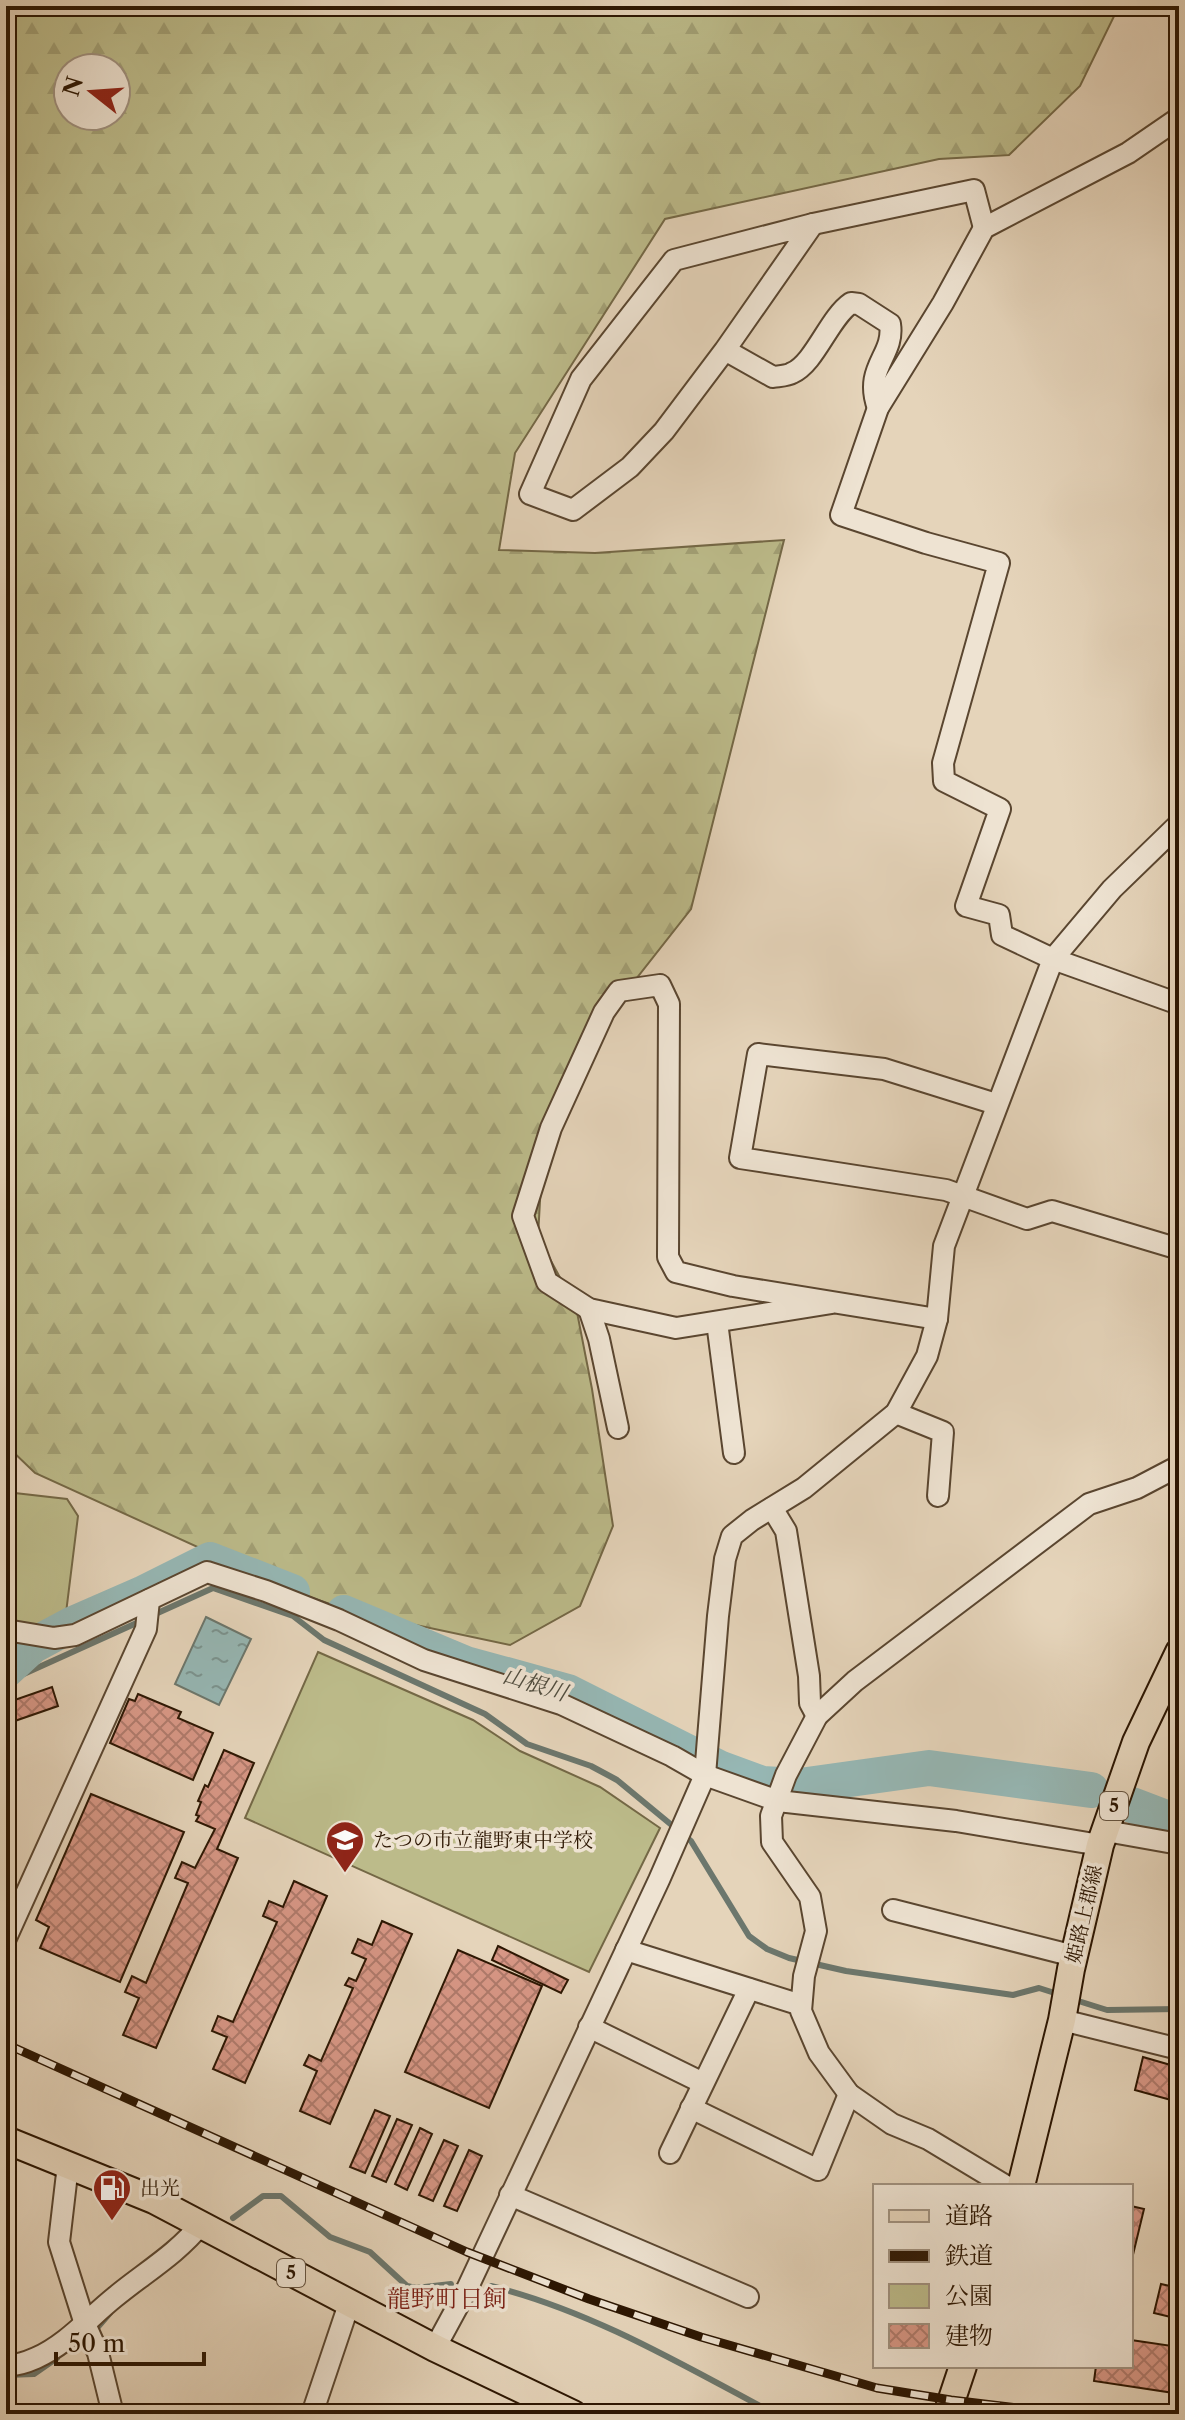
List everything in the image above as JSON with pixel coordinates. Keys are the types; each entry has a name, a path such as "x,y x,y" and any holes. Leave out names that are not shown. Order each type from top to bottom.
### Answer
{"main road":[{"name":"姫路上郡線","path":"1021,2184 1103,1838 1136,1742 1176,1665"},
{"name":"5","path":"6,2140 154,2200 435,2348 573,2414"},
{"path":"947,2414 962,2368"}],"street":[{"path":"1179,118 1128,153 984,228 943,303 878,408 841,515 999,563 943,763 944,781 1000,809 966,906 999,915 1002,935 1053,959 1179,1004"},
{"path":"813,224 664,431 630,467 573,510 530,494 581,379 674,260 813,224 974,190 984,228"},
{"path":"725,350 773,377 794,373 843,309 851,303 859,304 890,324 892,336 874,373 872,393 878,408"},
{"path":"435,2348 467,2289 705,1775 725,1559 732,1536 804,1488 896,1413 927,1356 937,1319 944,1246 1053,959 1112,889 1179,824"},
{"path":"832,1303 676,1328 589,1309 547,1282 523,1216 551,1128 604,1012 619,991 660,985 669,1004 668,1257 676,1272 733,1286 937,1319"},
{"path":"996,1104 884,1069 758,1054 740,1158 962,1194 1027,1219 1052,1211 1179,1249"},
{"path":"589,1309 599,1339 618,1428"},
{"path":"717,1322 734,1453"},
{"path":"896,1413 943,1432 938,1496"},
{"path":"1003,2184 928,2139 892,2124 849,2094 819,2053 801,2011 804,1976 816,1931 810,1897 772,1842 771,1816 817,1716 855,1681 1089,1504 1137,1488 1179,1466"},
{"path":"772,1508 786,1531 809,1676 810,1703 817,1716"},
{"path":"6,1630 54,1638 75,1635 207,1572 339,1620 424,1660 561,1704 705,1775 956,1821 1179,1844"},
{"path":"6,1938 146,1629 149,1600"},
{"path":"893,1910 1072,1962"},
{"path":"626,1950 801,2005"},
{"path":"670,2153 749,1989"},
{"path":"1063,2012 1179,2049"},
{"path":"589,2027 703,2083"},
{"path":"691,2108 818,2170 849,2094"},
{"path":"68,2165 59,2242 85,2324 98,2353 113,2414"},
{"path":"510,2195 748,2297"},
{"path":"6,2365 13,2366 38,2357 85,2324 188,2240 201,2224"},
{"path":"312,2414 349,2304"}],"green space":[{"path":"6,6 1119,6 1080,86 1009,155 939,159 665,219 515,453 499,550 595,553 784,540 691,909 592,1035 544,1129 538,1237 576,1307 613,1526 580,1606 510,1645 350,1611 301,1594 35,1473 6,1445"},
{"path":"6,1492 67,1499 78,1516 65,1621 52,1619 41,1627 6,1621"},
{"path":"318,1652 473,1720 520,1751 600,1787 660,1828 589,1972 245,1818"}],"water":[{"path":"206,1617 251,1639 219,1705 175,1684"}],"building":[{"path":"52,1687 58,1706 6,1724 6,1703"},
{"path":"138,1694 181,1712 178,1718 213,1733 193,1780 110,1743 129,1699 135,1701"},
{"path":"224,1750 254,1763 217,1849 238,1858 156,2048 123,2035 139,1998 125,1992 132,1976 146,1983 188,1883 175,1878 182,1862 195,1868 215,1829 196,1821 199,1816 196,1815 201,1802 198,1801 205,1785 208,1787"},
{"path":"91,1794 184,1832 120,1982 40,1948 49,1927 36,1920"},
{"path":"294,1881 327,1896 245,2083 213,2069 227,2037 212,2031 218,2016 233,2022 277,1922 263,1916 269,1901 283,1907"},
{"path":"382,1921 412,1934 330,2124 300,2111 317,2071 304,2065 309,2055 321,2061 353,1988 345,1985 349,1978 356,1981 366,1959 352,1953 358,1939 372,1945"},
{"path":"498,1946 568,1980 561,1993 492,1960"},
{"path":"458,1950 542,1986 489,2108 405,2072"},
{"path":"1143,2057 1174,2066 1169,2084 1179,2086 1178,2102 1135,2090"},
{"path":"375,2110 390,2116 365,2173 350,2167"},
{"path":"397,2119 412,2125 386,2182 372,2176"},
{"path":"420,2128 432,2134 407,2190 395,2184"},
{"path":"444,2140 458,2146 433,2201 419,2195"},
{"path":"469,2150 482,2156 457,2211 444,2206"},
{"path":"1133,2206 1144,2209 1133,2255"},
{"path":"1161,2284 1179,2288 1179,2319 1154,2313"},
{"path":"1133,2340 1179,2347 1174,2393 1094,2381 1096,2368 1133,2368"}],"waterway":[{"name":"山根川","path":"6,1670 32,1646 210,1560 292,1592"},
{"path":"151,1616 213,1588 293,1616 324,1640 485,1714 527,1744 591,1766 617,1780 691,1841 749,1936 767,1949 789,1958 846,1971 1013,1995 1039,1988 1061,1995"},
{"name":"山根川","path":"344,1613 466,1664 568,1692 721,1769 762,1784 800,1786 929,1768 1091,1790"},
{"path":"6,1682 141,1621"},
{"name":"山根川","path":"1132,1805 1179,1823"},
{"path":"1072,1999 1107,2010 1179,2009"},
{"path":"233,2218 263,2196 281,2196 330,2237 370,2252 407,2286 416,2288 451,2284"},
{"path":"491,2286 601,2325 775,2414"},
{"path":"97,2328 110,2313"},
{"path":"6,2375 34,2374 57,2358"}],"railway":[{"path":"6,2044 467,2252 589,2299 701,2337 877,2388 1069,2414"}],"place":[{"name":"たつの市立龍野東中学校","path":"345,1874"},
{"name":"出光","path":"112,2222"}],"district":[{"name":"龍野町日飼","path":"447,2298"}]}
